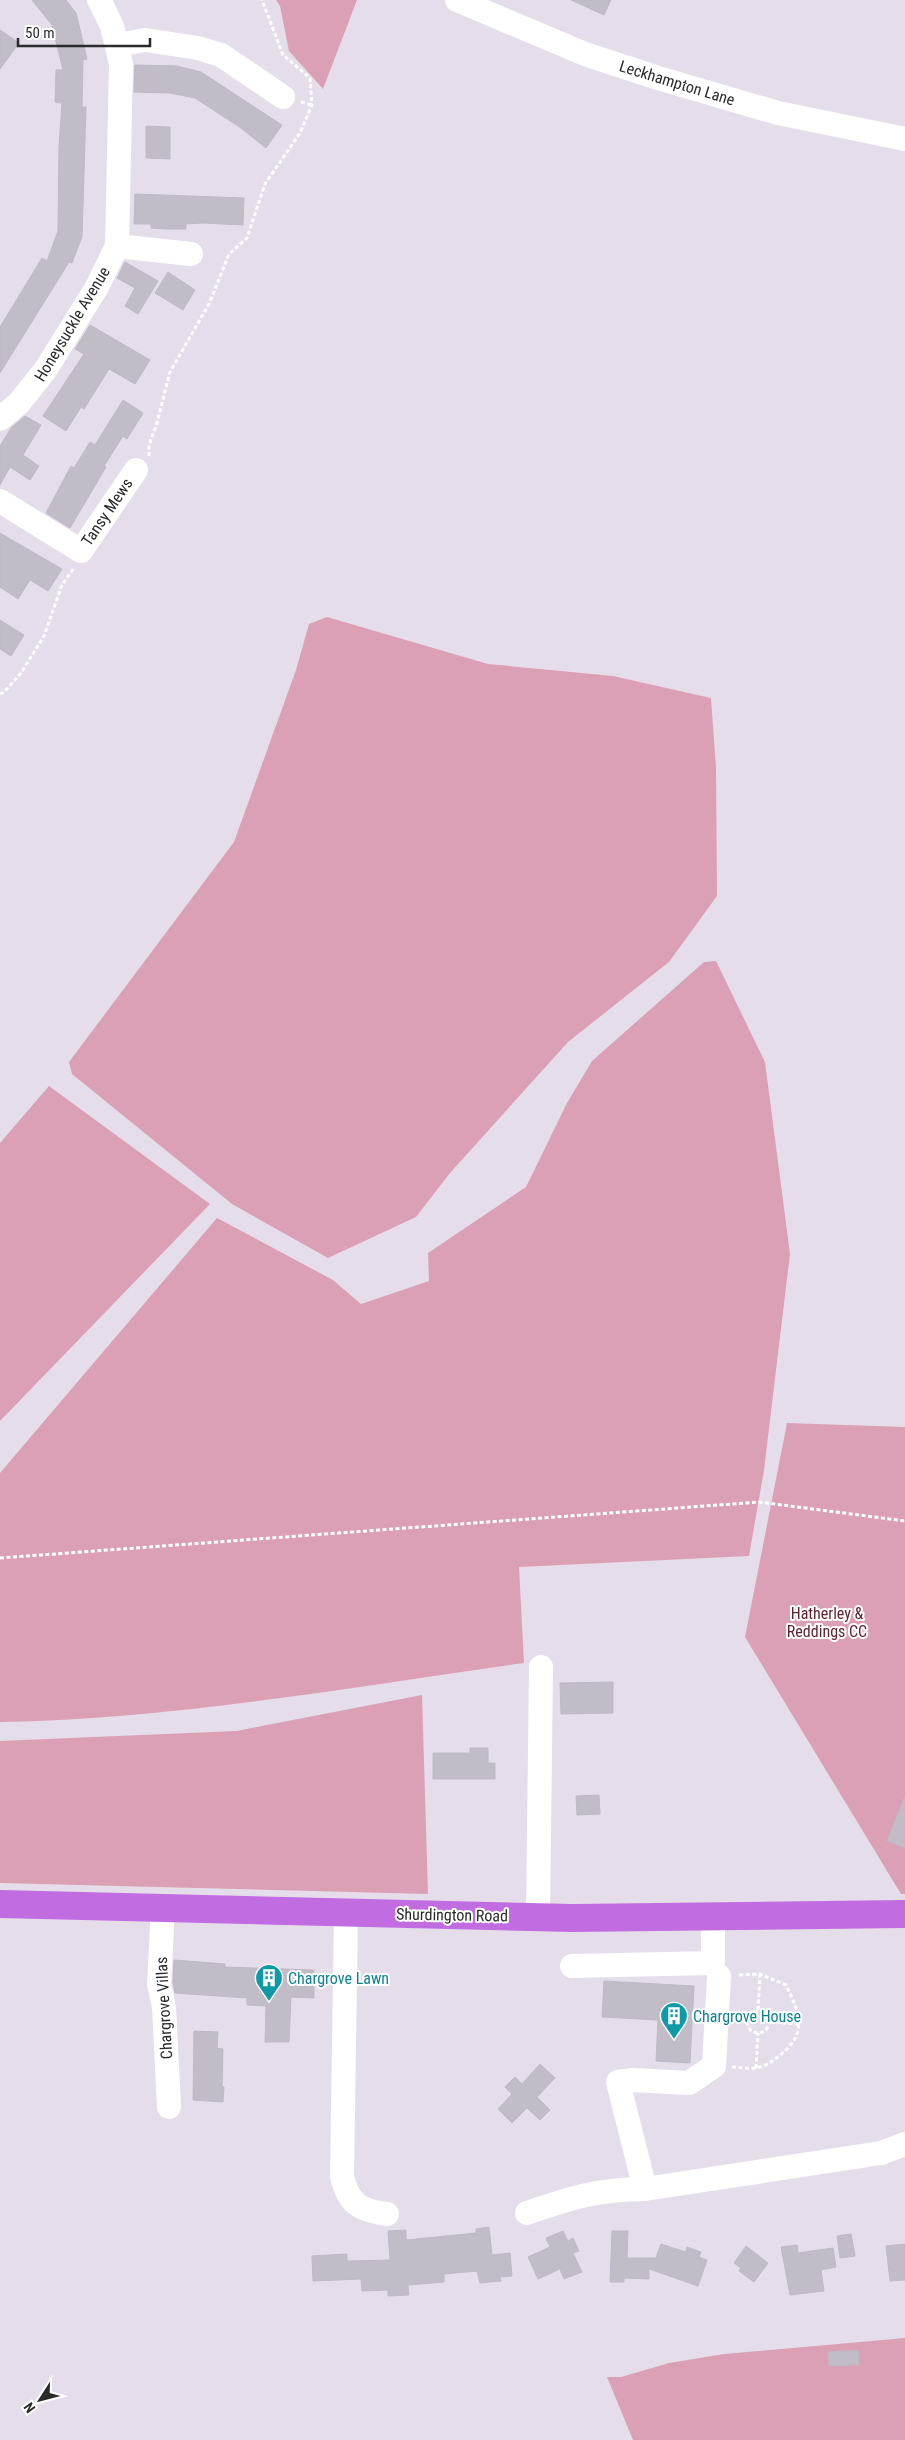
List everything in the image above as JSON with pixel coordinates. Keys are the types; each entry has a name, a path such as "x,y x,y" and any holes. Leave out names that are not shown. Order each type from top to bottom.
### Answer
{"main road":[{"name":"Shurdington Road","path":"0,1904 538,1917 905,1914"}],"street":[{"name":"Honeysuckle Avenue","path":"0,419 19,403 46,369 97,287 117,246 122,84 117,45 112,26 99,0"},
{"name":"Leckhampton Lane","path":"458,0 586,54 658,78 778,113 905,138"},
{"path":"117,45 145,40 198,48 221,55 283,97"},
{"path":"117,246 191,254"},
{"name":"Tansy Mews","path":"0,501 81,551 142,466"},
{"path":"538,1917 541,1667"},
{"name":"Chargrove Villas","path":"163,1908 159,1984 164,2007 169,2107"},
{"path":"346,1913 342,2176 347,2193 357,2205 371,2212 387,2214"},
{"path":"572,1966 713,1963 713,1916"},
{"path":"645,2189 618,2082 633,2080 689,2082 714,2066 719,1976"},
{"path":"528,2213 582,2194 623,2189 645,2189 881,2153 905,2144"}],"path":[{"path":"142,466 157,423 170,372 209,304 228,254 247,238 265,184 300,134 312,105 310,78 284,56 262,0"},
{"path":"0,698 2,693 21,673 44,636 62,585 73,569 81,551"},
{"path":"0,1558 759,1502 905,1521"},
{"path":"758,2010 760,1974"},
{"path":"714,2066 756,2068 772,2062 797,2038 799,2024 795,2004 786,1985 760,1974 719,1976"},
{"path":"758,2010 766,2014 769,2022 765,2030 758,2033 749,2029 746,2021 750,2014 758,2010"},
{"path":"769,2022 799,2024"},
{"path":"756,2068 758,2033"}],"green space":[{"path":"276,0 357,0 323,89 289,51 280,6"},
{"path":"327,617 488,664 613,676 711,698 716,768 717,896 669,962 568,1042 450,1173 416,1217 328,1258 232,1204 72,1074 69,1062 234,842 296,670 309,624"},
{"path":"716,961 765,1062 790,1254 764,1470 749,1556 519,1567 524,1663 197,1708 66,1720 0,1722 0,1473 217,1218 333,1280 361,1304 429,1281 428,1253 526,1187 567,1103 592,1061 704,962"},
{"path":"49,1086 210,1204 0,1421 0,1143"},
{"name":"Hatherley & Reddings CC","path":"787,1423 905,1427 905,1894 901,1894 745,1637"},
{"path":"422,1695 428,1894 0,1883 0,1741 236,1731"},
{"path":"905,2338 905,2440 633,2440 607,2377 621,2377 669,2363 724,2354"}],"building":[{"path":"32,0 66,0 76,13 87,59 83,60 82,107 86,107 82,237 72,263 69,262 0,373 0,327 42,258 47,261 58,231 59,147 62,103 55,102 56,70 63,70 52,25"},
{"path":"571,0 611,0 604,15"},
{"path":"0,30 19,43 0,69"},
{"path":"135,65 177,66 201,72 282,125 266,148 241,128 195,98 170,93 134,92"},
{"path":"146,126 170,127 170,159 146,158"},
{"path":"135,194 244,198 243,225 203,223 186,224 186,229 166,229 151,228 151,224 134,224"},
{"path":"125,262 158,281 138,314 125,306 135,288 117,278"},
{"path":"168,272 195,290 183,310 155,293"},
{"path":"90,325 150,360 135,384 109,369 84,409 81,407 66,431 43,416 84,354 75,349"},
{"path":"123,400 143,413 127,439 123,436 70,528 46,513 71,466 74,468 90,442 95,445"},
{"path":"25,416 41,425 23,455 39,466 30,480 10,467 0,485 0,446 11,428"},
{"path":"0,533 62,569 48,591 30,580 18,599 0,587"},
{"path":"0,620 24,635 11,656 0,649"},
{"path":"613,1682 613,1713 561,1714 560,1683"},
{"path":"470,1748 488,1748 488,1763 495,1763 495,1779 433,1779 433,1753 470,1753"},
{"path":"599,1795 600,1814 577,1815 576,1796"},
{"path":"905,1798 905,1848 887,1841"},
{"path":"174,1960 225,1964 225,1967 314,1970 314,1998 291,1997 289,2042 265,2042 266,2006 247,2005 247,1998 175,1993 173,1983"},
{"name":"Chargrove House","path":"604,1981 694,1986 690,2063 656,2061 658,2020 602,2017"},
{"path":"194,2031 218,2032 217,2048 223,2049 223,2102 193,2100"},
{"path":"540,2064 555,2078 537,2097 550,2110 540,2120 527,2108 512,2123 498,2109 512,2094 505,2087 515,2077 522,2084"},
{"path":"489,2227 492,2255 510,2253 512,2276 500,2277 501,2281 480,2283 477,2271 444,2274 444,2282 408,2285 409,2295 388,2296 388,2290 362,2291 361,2279 313,2281 312,2256 347,2254 347,2261 390,2260 388,2231 406,2230 406,2240 476,2233 476,2229"},
{"path":"563,2231 568,2241 573,2238 579,2251 573,2253 582,2272 564,2279 560,2269 538,2279 528,2257 550,2247 546,2238"},
{"path":"612,2231 628,2231 627,2258 656,2258 661,2244 686,2252 687,2247 701,2252 699,2257 707,2260 698,2286 649,2269 649,2279 624,2278 624,2282 610,2282"},
{"path":"851,2234 855,2256 840,2258 837,2236"},
{"path":"905,2244 905,2280 890,2281 886,2246"},
{"path":"797,2245 798,2253 833,2248 836,2267 821,2270 824,2291 790,2295 781,2247"},
{"path":"746,2246 768,2263 754,2282 739,2271 741,2268 734,2263"},
{"path":"858,2350 859,2365 829,2366 828,2352"}],"place":[{"name":"Chargrove Lawn","path":"269,2002"},
{"name":"Chargrove House","path":"674,2040"}]}
